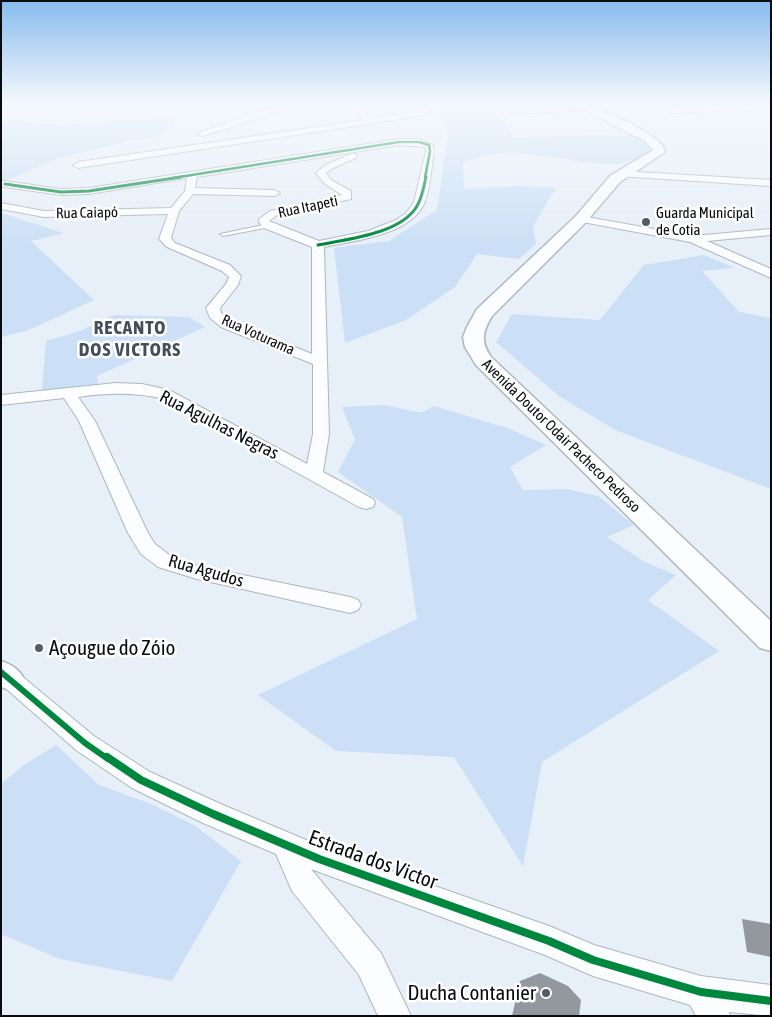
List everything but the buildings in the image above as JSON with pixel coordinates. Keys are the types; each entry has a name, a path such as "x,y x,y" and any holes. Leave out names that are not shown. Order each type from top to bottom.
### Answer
{"main road":[{"name":"Avenida Doutor Odair Pacheco Pedroso","path":"659,149 657,155 621,174 581,219 484,313 473,332 472,341 483,361 771,640"}],"street":[{"path":"78,165 182,149"},
{"path":"326,154 356,149"},
{"name":"Rua Itapeti","path":"318,245 268,226 264,219 274,213 347,197 347,193 328,182 321,173 328,167 368,149"},
{"path":"314,475 321,434 318,245 394,225 410,217 418,206 430,149"},
{"path":"5,184 74,192 192,175 294,150 347,159"},
{"path":"621,174 771,182"},
{"path":"192,175 190,192 275,193"},
{"name":"Rua Voturama","path":"190,192 174,211 165,234 165,241 226,268 235,276 232,285 213,308 215,316 226,324 320,362"},
{"name":"Rua Caiapó","path":"1,206 44,214 174,211"},
{"path":"581,219 693,239 771,274"},
{"path":"693,239 771,232"},
{"name":"Rua Agulhas Negras","path":"1,400 116,388 142,389 169,395 366,503"},
{"name":"Rua Agudos","path":"68,394 87,421 138,532 148,549 166,562 197,572 350,605"},
{"name":"Estrada dos Victor","path":"5,676 85,743 141,780 287,846 540,938 707,1004 771,1002"},
{"path":"287,846 302,881 334,923 370,964 395,1016"}],"lane":[{"path":"223,234 268,226"}],"shaded area":[{"path":"1,149 95,149 57,159 1,183"},
{"path":"446,149 651,149 651,154 618,164 598,164 520,153 482,156 463,163 464,189 517,186 556,188 533,226 536,244 519,259 477,254 455,287 406,320 345,343 334,248 389,241 437,210"},
{"path":"1,213 64,233 31,241 94,300 29,330 1,337"},
{"path":"704,255 735,268 702,271 739,312 771,318 771,489 615,430 559,396 496,342 512,314 600,320 644,265"},
{"path":"114,315 189,317 205,327 97,376 98,384 42,391 46,341 80,331"},
{"path":"385,405 421,413 434,406 507,428 546,445 510,467 523,490 565,489 598,496 634,525 607,537 643,561 676,575 648,600 719,651 542,762 523,866 454,757 336,751 258,695 417,619 402,517 338,472 355,439 342,407"},
{"path":"56,745 99,785 151,804 194,825 241,861 172,981 60,959 1,934 1,784 24,765"}],"cycle path":[{"path":"5,184 61,192 89,191 352,149"},
{"path":"318,245 372,233 400,223 410,216 417,207 422,195 430,149"},
{"path":"1,672 85,743 141,780 213,814 319,859 549,941 593,960 701,992 771,1001"}],"place":[{"name":"Guarda Municipal de Cotia","path":"646,222"},
{"name":"Açougue do Zóio","path":"39,648"},
{"name":"Ducha Contanier","path":"546,993"}],"district":[{"name":"RECANTO DOS VICTORS","path":"130,339"}]}
